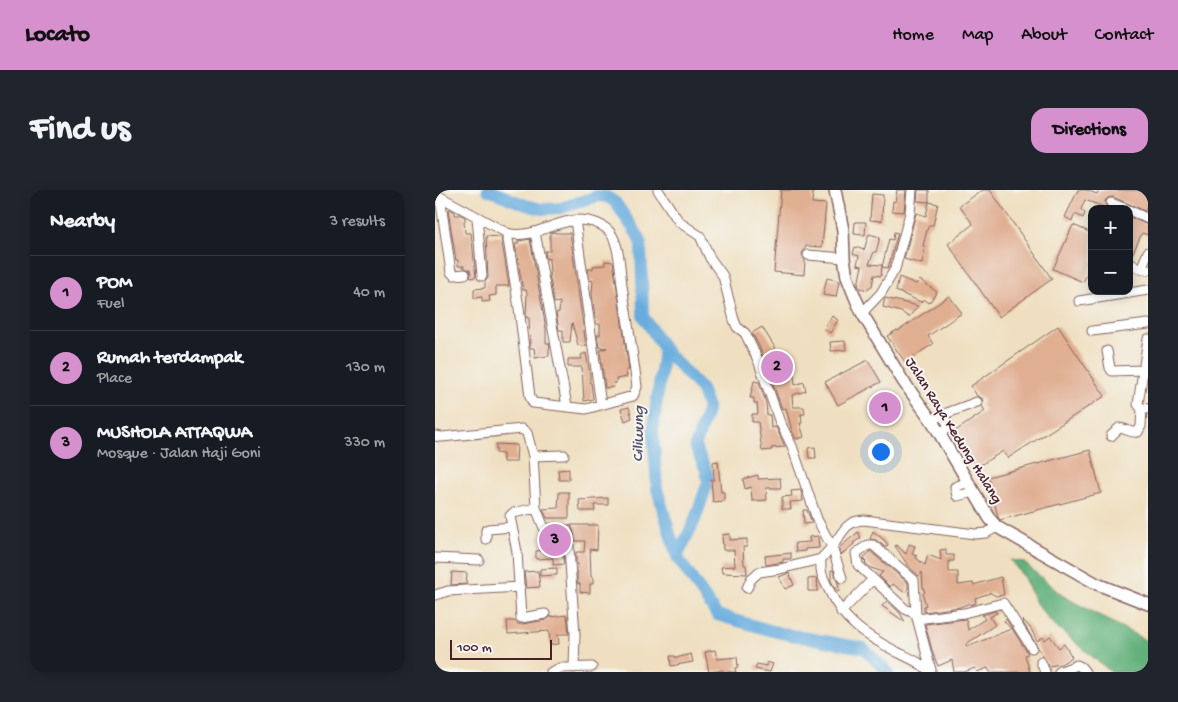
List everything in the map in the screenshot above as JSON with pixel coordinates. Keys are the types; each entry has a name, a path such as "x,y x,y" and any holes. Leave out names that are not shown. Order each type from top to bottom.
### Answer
{"main road":[{"name":"Jalan Raya Kedung Halang","path":"835,190 843,230 847,277 862,313 903,380 932,421 990,519 997,527 1097,584 1148,604"}],"street":[{"path":"658,190 679,222 700,236 710,258 723,276 734,320 737,327 745,334 758,360 777,415 792,446 817,519 832,547 842,578"},
{"path":"862,313 881,293 895,269 910,213 912,190"},
{"path":"437,196 507,233 515,235 535,232 575,220 600,224 613,236 636,379 637,387 633,396 586,409 533,403 530,397 507,233"},
{"path":"437,196 451,272 452,274 465,274"},
{"path":"1111,203 1116,205"},
{"path":"1133,211 1147,215"},
{"path":"477,217 482,276"},
{"path":"575,220 601,405"},
{"path":"535,232 567,406"},
{"path":"1144,269 1148,252"},
{"path":"808,255 844,258"},
{"path":"1079,301 1148,290"},
{"path":"1092,331 1148,324"},
{"path":"1111,436 1119,428 1125,428 1133,433 1138,432 1141,426 1145,409 1138,404 1148,339"},
{"path":"1107,351 1112,371 1143,370"},
{"path":"932,421 942,415 977,402"},
{"path":"939,433 950,426 942,415"},
{"path":"435,436 522,429 527,433 533,456 536,508 544,528 567,530 568,534 575,634 574,668"},
{"path":"533,456 564,455"},
{"path":"536,508 511,514 512,527 517,552 521,618 545,614"},
{"path":"747,588 751,579 759,572 821,559 832,547 839,535 851,523 858,520 975,534 986,533 997,527"},
{"path":"486,539 486,530 488,529 512,527"},
{"path":"930,672 916,616 914,580 871,544 856,552 858,564 905,609 916,616 963,613 1003,603 1032,648"},
{"path":"435,558 479,560"},
{"path":"821,559 820,571 841,612 860,630 911,660 923,664 930,672"},
{"path":"841,612 873,579"},
{"path":"435,595 449,591 520,587"},
{"path":"1041,662 1045,672"},
{"path":"1059,672 1077,665 1085,672"},
{"path":"551,672 560,668 591,667"}],"green space":[{"path":"1010,560 1023,562 1063,596 1145,640 1148,643 1148,672 1111,672 1051,622 1036,603 1023,576"}],"building":[{"path":"781,190 813,190 812,203 826,204 822,247 806,246 802,254 805,260 804,275 774,272"},
{"path":"897,190 906,190 904,212 892,211"},
{"path":"918,190 929,190 929,202 917,201"},
{"path":"983,190 990,190 1052,279 999,317 948,244 973,224 959,206"},
{"path":"1078,190 1086,190 1097,194 1099,190 1142,190 1148,192 1148,202 1145,211 1113,197 1105,201 1106,205 1098,205 1085,200 1081,210 1085,213 1083,218 1075,214 1072,221 1065,217"},
{"path":"872,194 883,195 882,221 870,220"},
{"path":"929,202 938,204 933,225 929,225 927,230 923,246 925,247 922,264 904,259 916,213 926,216"},
{"path":"450,209 455,212 455,215 465,217 465,233 471,233 476,277 470,278 470,270 464,268 464,266 458,266 448,210"},
{"path":"1133,219 1148,225 1148,235 1142,233 1133,253"},
{"path":"855,222 866,222 865,235 854,234"},
{"path":"1073,225 1088,231 1088,271 1083,282 1053,269"},
{"path":"894,232 898,233 888,268 882,267 889,239 893,240"},
{"path":"550,233 570,233 586,346 578,345 572,323 570,342 563,342 563,330 559,330 556,313 559,312 560,302 554,303 549,273 549,258 546,259 545,251 550,251"},
{"path":"869,234 880,237 876,252 874,252 869,264 882,265 881,276 874,275 872,286 868,290 860,288 858,285 862,266 857,265 859,256 853,254 855,247 864,250"},
{"path":"486,236 501,237 509,286 496,286 496,295 489,296 490,301 482,302 482,297 474,298 474,289 485,288 485,282 488,278"},
{"path":"530,239 546,329 546,343 549,343 550,348 549,356 535,358 534,348 530,348 529,318 526,315 527,293 526,290 523,290 515,244 518,244 518,241"},
{"path":"605,261 613,262 629,370 626,370 627,377 616,379 616,383 613,383 614,387 605,388 600,350 607,348 599,347 597,335 600,335 600,324 596,324 592,294 593,280 590,281 588,269 593,269 593,266 605,265"},
{"path":"899,277 916,284 920,280 937,292 929,303 924,299 921,302 896,291"},
{"path":"827,278 839,281 836,297 823,295"},
{"path":"949,296 962,313 928,336 933,344 905,362 887,336 898,331"},
{"path":"885,298 918,306 909,317 901,312 883,307"},
{"path":"832,316 838,320 830,333 824,329"},
{"path":"1058,326 1105,396 1008,458 1003,451 977,467 954,432 985,411 982,406 983,399 977,396 971,386"},
{"path":"762,327 774,346 774,360 783,356 791,375 794,375 795,385 804,382 806,391 792,395 793,407 804,407 805,414 801,414 802,423 800,423 804,437 796,439 792,431 786,408 782,409 759,346 752,333"},
{"path":"845,341 846,350 831,351 830,342"},
{"path":"586,353 593,399 584,401 582,367 568,367 568,359 582,359 581,355"},
{"path":"868,360 881,382 838,405 825,382"},
{"path":"754,381 759,382 766,403 767,415 770,415 771,428 776,427 785,447 762,451 758,422 752,422 752,414 758,414 757,403 754,403 754,398 750,398"},
{"path":"629,407 632,418 625,421 621,409"},
{"path":"496,444 517,445 516,462 503,462 503,454 496,453"},
{"path":"815,447 816,458 809,458 808,448"},
{"path":"1090,450 1101,493 1000,520 988,477"},
{"path":"718,461 721,492 724,492 724,501 713,502 711,480 714,480 713,462"},
{"path":"569,469 569,480 559,480 558,470"},
{"path":"758,475 758,479 780,478 781,488 766,488 767,500 752,501 751,487 745,489 743,479"},
{"path":"801,490 803,501 790,502 791,509 782,509 782,497 792,496 791,491"},
{"path":"559,492 569,492 569,518 547,518 543,509 558,508"},
{"path":"608,498 608,505 594,505 595,511 580,511 579,500"},
{"path":"803,510 807,510 812,523 804,524"},
{"path":"571,525 598,525 597,550 590,549 593,584 590,584 590,593 580,592 576,552 584,552 585,541 575,541"},
{"path":"873,531 888,545 885,547 876,540 870,539"},
{"path":"858,532 861,538 841,555 839,548"},
{"path":"730,534 730,540 747,539 747,547 743,547 744,565 746,565 747,574 722,573 721,567 735,566 734,550 723,550 722,535"},
{"path":"549,535 560,536 564,564 553,565 553,558 536,559 536,551 550,550"},
{"path":"818,536 819,548 796,552 795,543 810,542 809,537"},
{"path":"909,544 915,546 912,554 917,556 916,558 925,565 928,555 941,560 940,550 946,549 946,555 954,555 954,561 949,561 949,572 958,572 958,585 973,583 973,585 1001,577 1004,595 996,596 989,592 975,598 976,603 970,605 970,603 960,607 924,612 924,606 926,605 923,594 925,592 922,572 919,576 909,567 895,546 906,554"},
{"path":"870,551 908,583 908,589 905,593 893,584 890,587 879,576 883,572 871,568 865,563 863,559"},
{"path":"791,553 791,559 783,559 783,562 766,565 765,556"},
{"path":"557,568 557,575 540,576 540,569"},
{"path":"831,570 833,570 838,583 839,591 837,591 831,581"},
{"path":"538,571 540,587 526,588 524,572"},
{"path":"452,572 467,573 466,584 451,585"},
{"path":"789,573 794,585 785,589 779,577"},
{"path":"817,578 818,591 808,591 808,579"},
{"path":"887,601 900,613 905,622 882,606"},
{"path":"996,611 997,613 990,617 995,625 966,644 967,647 1011,629 1004,621 1006,619 1028,654 1025,655 1030,672 990,672 988,668 977,672 975,668 964,672 954,672 952,660 938,666 925,624 966,619 968,630 985,619 982,615"},
{"path":"567,615 569,634 558,634 559,644 550,645 549,631 508,634 507,621 515,621 518,624 522,624"},
{"path":"1023,620 1031,629 1037,641 1043,637 1045,640 1050,636 1059,648 1064,644 1072,657 1061,664 1049,666"},
{"path":"715,650 717,659 737,657 738,667 735,668 736,672 724,672 723,670 709,672 705,652"},
{"path":"691,654 693,662 671,666 670,656 675,656 676,658"},
{"path":"767,662 773,664 770,672 755,669 757,664 766,666"}],"waterway":[{"name":"Ciliwung","path":"488,190 526,205 542,209 561,208 598,196 607,197 615,202 639,237 641,244 643,316 664,349 653,429 657,489 677,557 717,615 780,633 863,648 888,672"},
{"path":"664,349 701,389 708,408 695,447 706,470 708,482 694,522 677,557"}],"place":[{"name":"Rumah terdampak","path":"777,367"},
{"name":"POM","path":"885,408"},
{"name":"MUSHOLA ATTAQWA","path":"555,540"}]}
